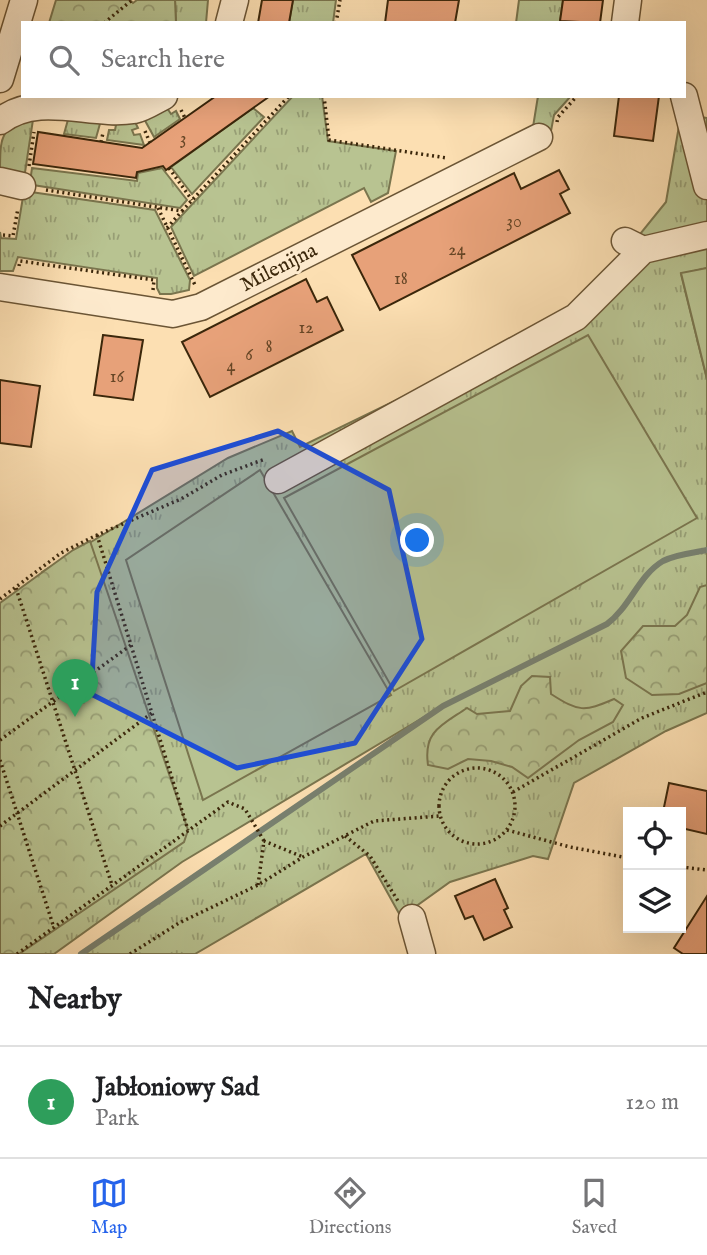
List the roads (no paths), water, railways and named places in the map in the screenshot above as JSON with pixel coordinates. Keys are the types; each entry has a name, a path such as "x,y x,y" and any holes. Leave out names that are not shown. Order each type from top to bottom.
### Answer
{"street":[{"path":"0,79 24,0"},
{"path":"230,21 235,0"},
{"path":"625,21 628,0"},
{"path":"0,121 10,114 38,105 119,111 140,108 160,98"},
{"path":"685,98 707,186"},
{"name":"Milenijna","path":"0,287 173,314 204,305 539,137"},
{"path":"274,469 576,317 634,245 707,235"},
{"path":"412,918 422,954"}],"waterway":[{"path":"81,954 443,706 607,624 622,609 647,574 663,561 707,550"}],"place":[{"name":"Jabłoniowy Sad","path":"75,717"}]}
